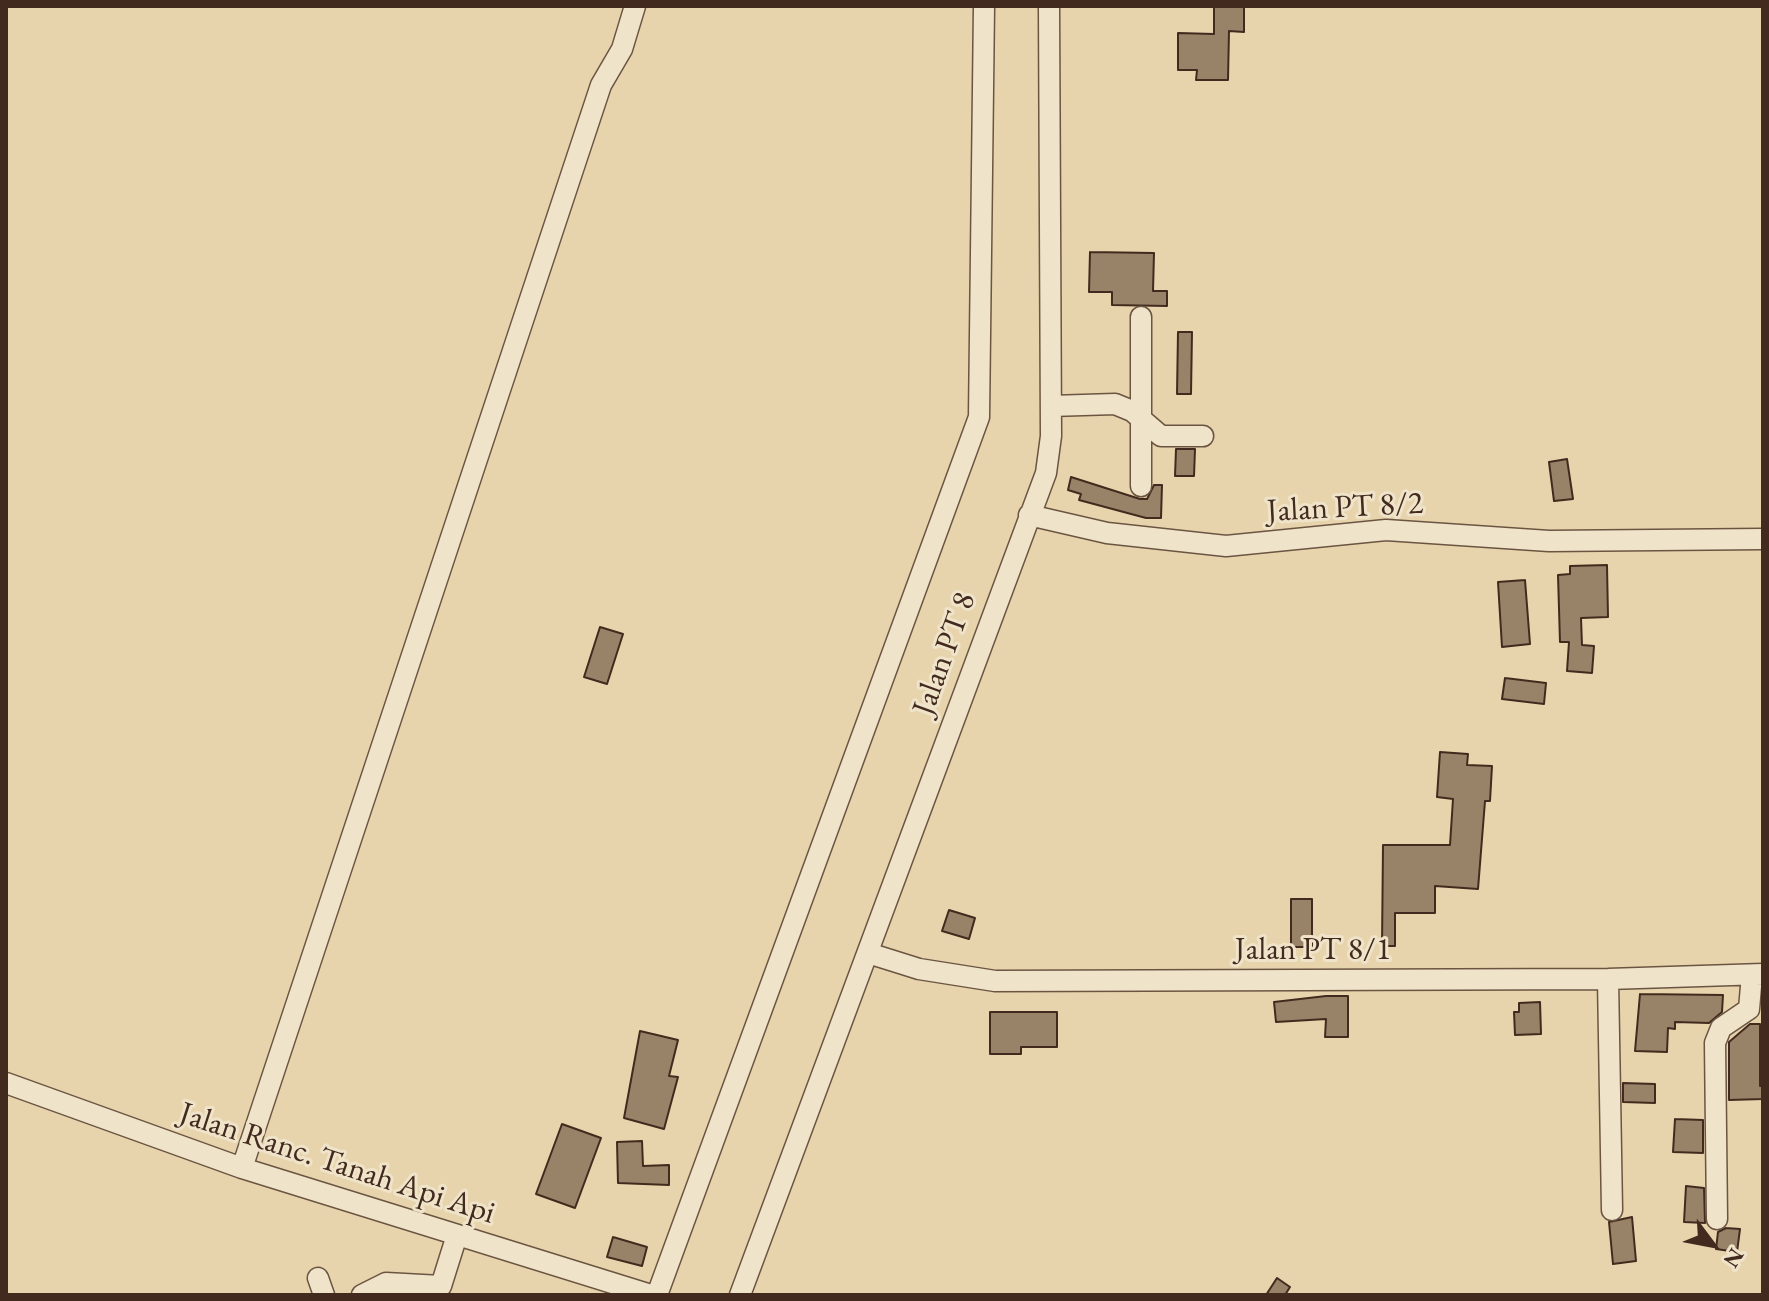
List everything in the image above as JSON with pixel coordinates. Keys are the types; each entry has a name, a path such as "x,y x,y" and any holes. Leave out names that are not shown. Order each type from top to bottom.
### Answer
{"street":[{"path":"242,1168 601,85 622,49 635,6"},
{"path":"654,1295 979,417 984,6"},
{"name":"Jalan PT 8","path":"740,1295 1046,473 1051,406 1049,6"},
{"path":"1141,317 1141,486"},
{"path":"1051,406 1115,404 1132,411 1141,422 1161,436 1203,436"},
{"name":"Jalan PT 8/2","path":"1029,515 1107,533 1226,546 1386,530 1549,541 1763,539"},
{"name":"Jalan PT 8/1","path":"868,953 919,969 995,981 1608,979 1758,975"},
{"path":"1717,1219 1715,1043 1721,1028 1749,1009 1758,975"},
{"path":"1608,979 1612,1210"},
{"name":"Jalan Ranc. Tanah Api Api","path":"6,1083 242,1168 654,1295"},
{"path":"362,1295 386,1283 441,1286 457,1235"}],"building":[{"path":"1214,6 1244,6 1244,32 1229,31 1228,80 1196,80 1197,70 1178,70 1178,33 1214,34"},
{"path":"1090,252 1154,253 1153,291 1167,291 1167,306 1112,305 1112,292 1089,292"},
{"path":"1178,332 1192,332 1191,394 1177,394"},
{"path":"1176,449 1195,449 1194,476 1175,476"},
{"path":"1567,459 1573,499 1554,501 1549,462"},
{"path":"1071,477 1140,499 1147,499 1154,485 1162,485 1161,518 1146,518 1079,500 1081,494 1068,490"},
{"path":"1607,565 1608,617 1581,618 1582,645 1594,646 1592,673 1567,671 1569,642 1560,642 1558,575 1570,574 1570,566"},
{"path":"1525,580 1530,644 1502,647 1498,582"},
{"path":"600,627 623,634 607,684 584,677"},
{"path":"1505,678 1546,683 1544,704 1502,699"},
{"path":"1440,752 1468,754 1467,765 1492,766 1490,801 1485,801 1478,889 1435,886 1435,913 1395,913 1395,946 1382,946 1383,845 1450,845 1453,799 1437,797"},
{"path":"1291,899 1312,899 1312,947 1291,947"},
{"path":"949,910 975,918 969,939 942,931"},
{"path":"1640,994 1723,995 1722,1012 1709,1023 1675,1022 1675,1029 1668,1028 1667,1052 1635,1051"},
{"path":"1348,996 1348,1037 1325,1037 1326,1019 1276,1022 1274,1002"},
{"path":"1540,1002 1541,1034 1515,1035 1514,1012 1519,1012 1519,1003"},
{"path":"990,1012 1057,1012 1057,1047 1021,1047 1021,1054 990,1054"},
{"path":"1750,1024 1760,1024 1760,1086 1763,1086 1763,1099 1729,1100 1729,1042"},
{"path":"640,1031 678,1040 669,1076 678,1077 664,1129 624,1118"},
{"path":"1623,1083 1655,1084 1655,1103 1623,1102"},
{"path":"1675,1119 1703,1120 1703,1153 1673,1152"},
{"path":"562,1124 601,1138 575,1208 536,1194"},
{"path":"642,1141 643,1166 669,1165 669,1185 618,1183 617,1142"},
{"path":"1686,1186 1704,1188 1705,1223 1684,1222"},
{"path":"1632,1217 1636,1261 1613,1264 1609,1222"},
{"path":"1726,1228 1740,1229 1737,1252 1716,1249 1718,1232"},
{"path":"613,1237 647,1247 642,1266 607,1257"},
{"path":"1277,1278 1290,1287 1285,1295 1266,1295"}]}
